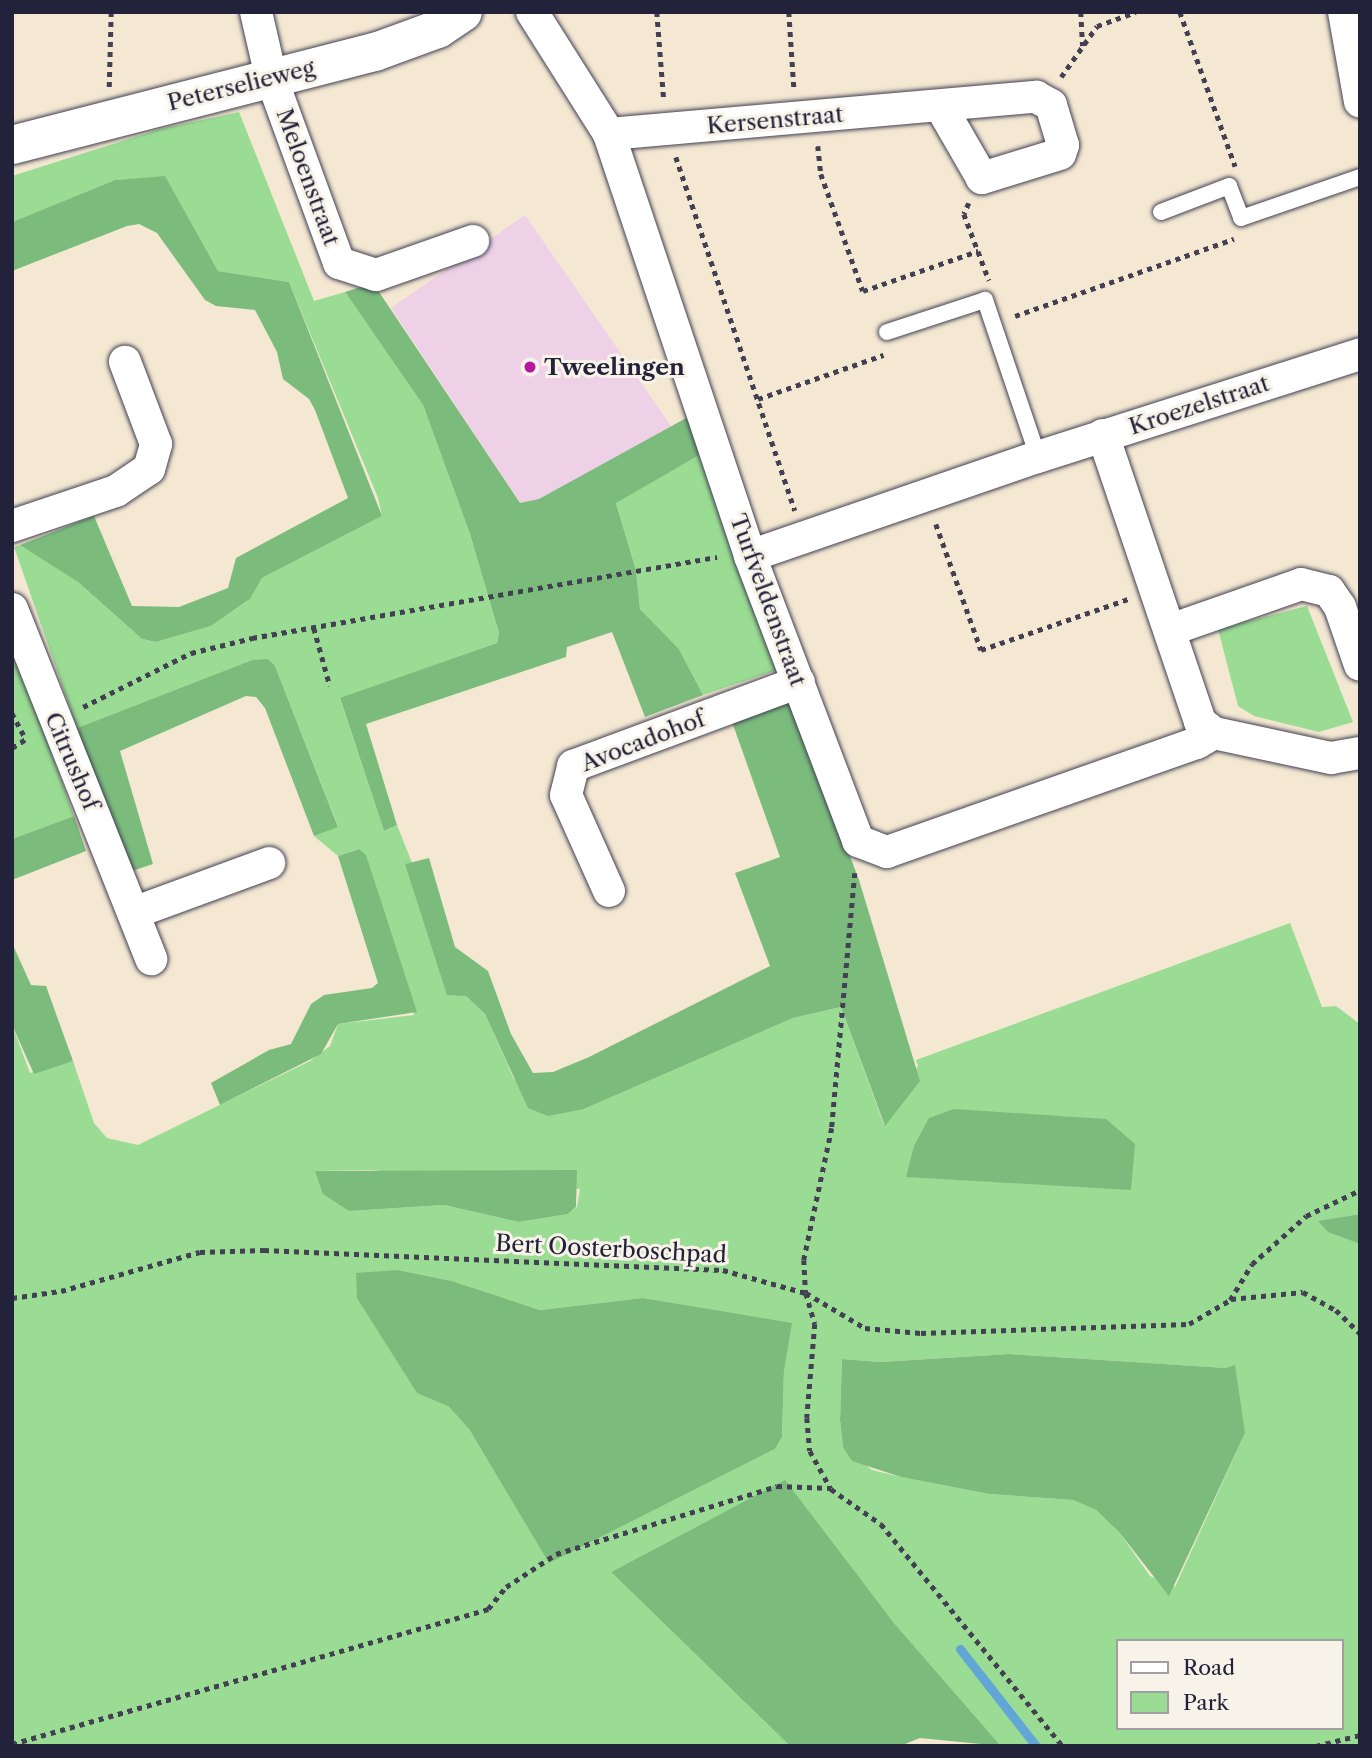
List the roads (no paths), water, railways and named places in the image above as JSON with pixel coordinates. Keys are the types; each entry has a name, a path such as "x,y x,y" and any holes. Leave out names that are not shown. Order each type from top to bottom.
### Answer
{"street":[{"path":"256,12 271,77"},
{"name":"Peterselieweg","path":"12,145 375,52 438,29 463,12"},
{"name":"Turfveldenstraat","path":"532,12 609,134 749,553 858,841 887,852 1197,743 1214,733"},
{"path":"1344,12 1358,87"},
{"name":"Meloenstraat","path":"271,77 339,263 376,275 473,241"},
{"name":"Kersenstraat","path":"609,134 667,130 806,118 941,107 1045,99 1063,145 1060,154 982,178 941,107"},
{"name":"Kroezelstraat","path":"749,553 804,538 1103,435 1360,354"},
{"path":"12,526 116,491 149,469 156,444 125,362"},
{"path":"1103,435 1200,722 1214,733 1331,758 1360,753"},
{"path":"1170,630 1301,584 1329,591 1340,607 1360,665"},
{"name":"Citrushof","path":"12,609 55,721 136,912 151,959"},
{"name":"Avocadohof","path":"609,891 566,795 573,766 799,682"},
{"path":"136,912 269,863"}],"lane":[{"path":"1161,212 1229,187 1241,218 1360,177"},
{"path":"887,332 985,300 1038,457"}],"waterway":[{"path":"960,1649 1036,1746"}],"place":[{"name":"Tweelingen","path":"530,367"}]}
